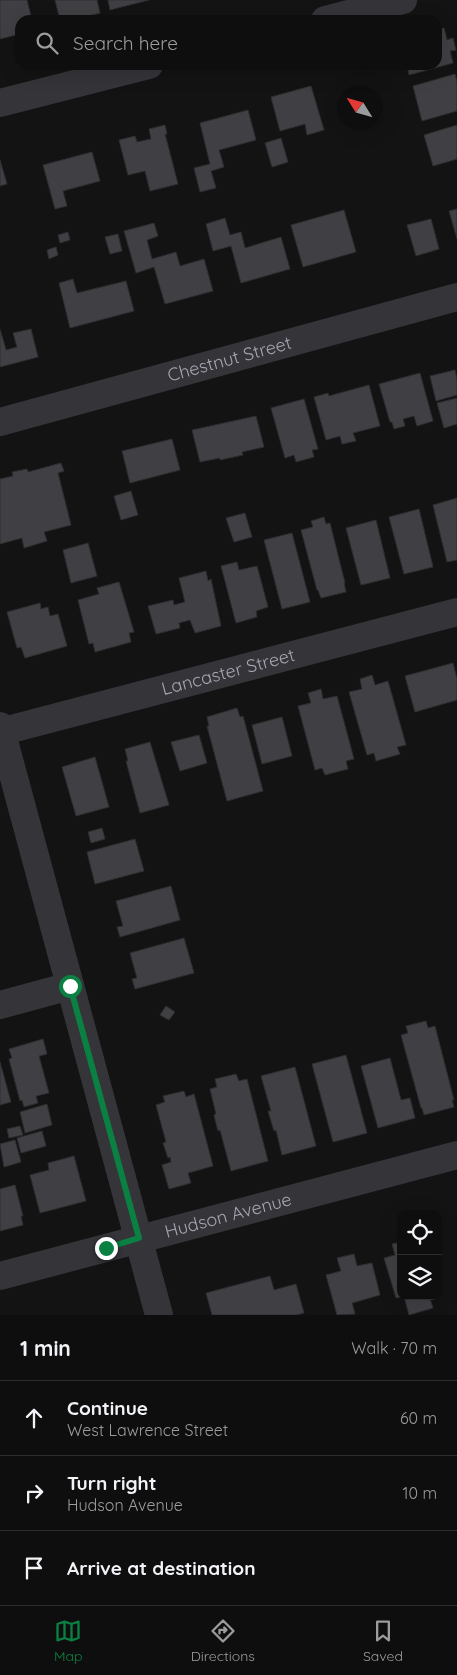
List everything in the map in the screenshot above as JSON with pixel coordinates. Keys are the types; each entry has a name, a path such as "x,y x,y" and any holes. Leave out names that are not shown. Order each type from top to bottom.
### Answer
{"street":[{"path":"344,15 403,0"},
{"path":"0,103 130,70"},
{"name":"Chestnut Street","path":"0,422 457,297"},
{"name":"Lancaster Street","path":"1,730 457,612"},
{"path":"1,730 159,1315"},
{"path":"0,1005 70,986"},
{"name":"Hudson Avenue","path":"0,1276 457,1155"}],"building":[{"path":"0,0 27,0 31,15 15,15 15,35 0,39"},
{"path":"55,0 97,0 100,13 92,15 59,15"},
{"path":"108,0 149,0 110,10"},
{"path":"444,28 447,40 453,38 456,50 450,51 453,63 442,66 442,29"},
{"path":"408,70 427,70 409,75"},
{"path":"455,74 457,82 457,111 422,121 413,86"},
{"path":"311,86 324,130 307,135 305,124 280,131 271,97"},
{"path":"248,110 256,140 219,150 224,167 211,171 216,188 200,192 194,168 210,164 200,123"},
{"path":"165,125 167,134 165,134 178,184 150,191 145,171 128,175 119,140 135,136 137,142 151,139 149,129"},
{"path":"457,125 457,159 433,166 424,135"},
{"path":"281,138 288,162 272,167 265,143"},
{"path":"92,152 100,181 63,191 67,206 55,209 43,165"},
{"path":"0,160 7,184 0,186"},
{"path":"457,209 457,239 449,211"},
{"path":"344,210 356,252 303,267 291,225"},
{"path":"225,218 230,235 241,232 245,248 281,237 290,269 241,283 231,246 213,251 206,224"},
{"path":"431,219 439,249 416,256 407,225"},
{"path":"154,223 158,236 147,240 152,259 176,252 180,266 204,259 213,291 165,304 154,267 136,273 124,231"},
{"path":"68,232 70,240 60,243 58,235"},
{"path":"118,234 122,251 110,254 105,237"},
{"path":"56,247 58,255 49,259 47,250"},
{"path":"73,279 77,293 126,281 134,311 70,328 59,283"},
{"path":"0,329 6,350 17,347 13,333 31,329 38,357 0,367"},
{"path":"455,370 457,395 436,401 430,376"},
{"path":"420,373 433,421 417,426 414,416 403,419 405,426 394,429 392,422 390,422 379,384"},
{"path":"369,385 380,426 353,433 356,441 342,444 340,436 326,440 314,397 328,393 329,396"},
{"path":"457,398 457,424 444,428 437,403"},
{"path":"304,399 318,449 312,450 314,457 296,462 294,455 285,458 271,408"},
{"path":"256,416 264,447 242,452 243,455 200,462 192,430"},
{"path":"172,439 180,470 130,483 122,451"},
{"path":"61,463 64,471 58,473 71,525 44,532 47,541 24,548 22,538 0,544 0,479 13,476 12,472 27,469 28,472"},
{"path":"131,491 138,515 121,520 114,496"},
{"path":"457,498 457,560 447,562 433,505"},
{"path":"419,509 433,567 404,574 389,517"},
{"path":"245,513 252,537 234,542 226,518"},
{"path":"324,517 326,524 330,523 346,592 321,598 317,590 301,530 313,527 311,521"},
{"path":"376,520 390,578 361,585 346,528"},
{"path":"292,533 310,602 282,609 264,540"},
{"path":"88,543 97,576 71,583 63,550"},
{"path":"237,562 239,570 257,566 268,607 256,611 257,617 236,623 221,566"},
{"path":"206,571 208,581 211,579 221,626 195,633 190,620 179,623 180,628 156,634 148,606 173,600 174,605 185,602 179,578"},
{"path":"119,582 134,632 129,633 131,642 95,652 93,643 89,644 78,600 99,594 97,588"},
{"path":"40,603 41,609 48,607 50,616 58,614 67,646 25,658 21,647 17,648 7,612"},
{"path":"453,663 457,679 457,700 415,712 405,676"},
{"path":"372,675 375,685 388,681 406,745 397,747 400,754 376,761 374,753 367,755 349,692 362,689 360,679"},
{"path":"321,689 323,699 337,696 354,759 346,761 348,769 325,775 322,768 315,770 298,706 311,703 308,693"},
{"path":"237,708 240,717 243,716 263,791 227,801 207,726 209,726 207,717"},
{"path":"282,717 292,756 262,764 252,725"},
{"path":"199,735 207,763 180,771 171,742"},
{"path":"150,742 169,805 140,813 126,761 128,761 125,749"},
{"path":"95,757 109,807 76,816 62,767"},
{"path":"102,828 105,839 91,843 88,832"},
{"path":"135,839 144,871 95,884 87,852"},
{"path":"171,886 180,920 120,937 117,927 123,926 116,901"},
{"path":"184,938 194,973 135,989 132,979 137,978 130,953"},
{"path":"166,1006 175,1012 169,1020 160,1015"},
{"path":"426,1021 428,1028 435,1026 454,1100 452,1100 454,1107 424,1115 401,1035 408,1033 406,1026"},
{"path":"43,1039 47,1054 39,1056 49,1093 36,1096 38,1103 24,1107 22,1100 20,1101 9,1059 12,1058 9,1049"},
{"path":"346,1055 367,1133 333,1142 312,1064"},
{"path":"390,1058 401,1100 410,1098 415,1118 378,1128 361,1066"},
{"path":"0,1062 11,1102 0,1105"},
{"path":"295,1067 316,1146 282,1155 276,1130 274,1131 268,1111 271,1111 261,1076"},
{"path":"236,1074 239,1081 247,1079 268,1161 231,1171 220,1130 218,1131 210,1089 217,1087 215,1079"},
{"path":"184,1091 186,1097 194,1094 213,1166 188,1173 191,1183 169,1189 162,1165 171,1162 163,1143 166,1142 156,1105 165,1102 163,1096"},
{"path":"47,1104 52,1125 25,1133 20,1112"},
{"path":"20,1126 23,1135 9,1138 7,1129"},
{"path":"42,1131 46,1146 21,1153 17,1138"},
{"path":"15,1140 21,1162 4,1167 0,1144"},
{"path":"74,1156 86,1201 40,1213 30,1175 49,1170 48,1163"},
{"path":"15,1185 23,1216 21,1216 23,1225 0,1231 0,1189"},
{"path":"397,1243 396,1298 384,1258 395,1255 392,1244"},
{"path":"354,1254 357,1266 372,1263 380,1295 352,1303 355,1314 337,1315 326,1275 341,1271 337,1258"},
{"path":"270,1276 274,1290 296,1284 304,1313 296,1315 212,1315 206,1293"},
{"path":"405,1300 430,1300 433,1308 409,1315"}],"route":[{"path":"70,986 139,1238 106,1248"}]}
